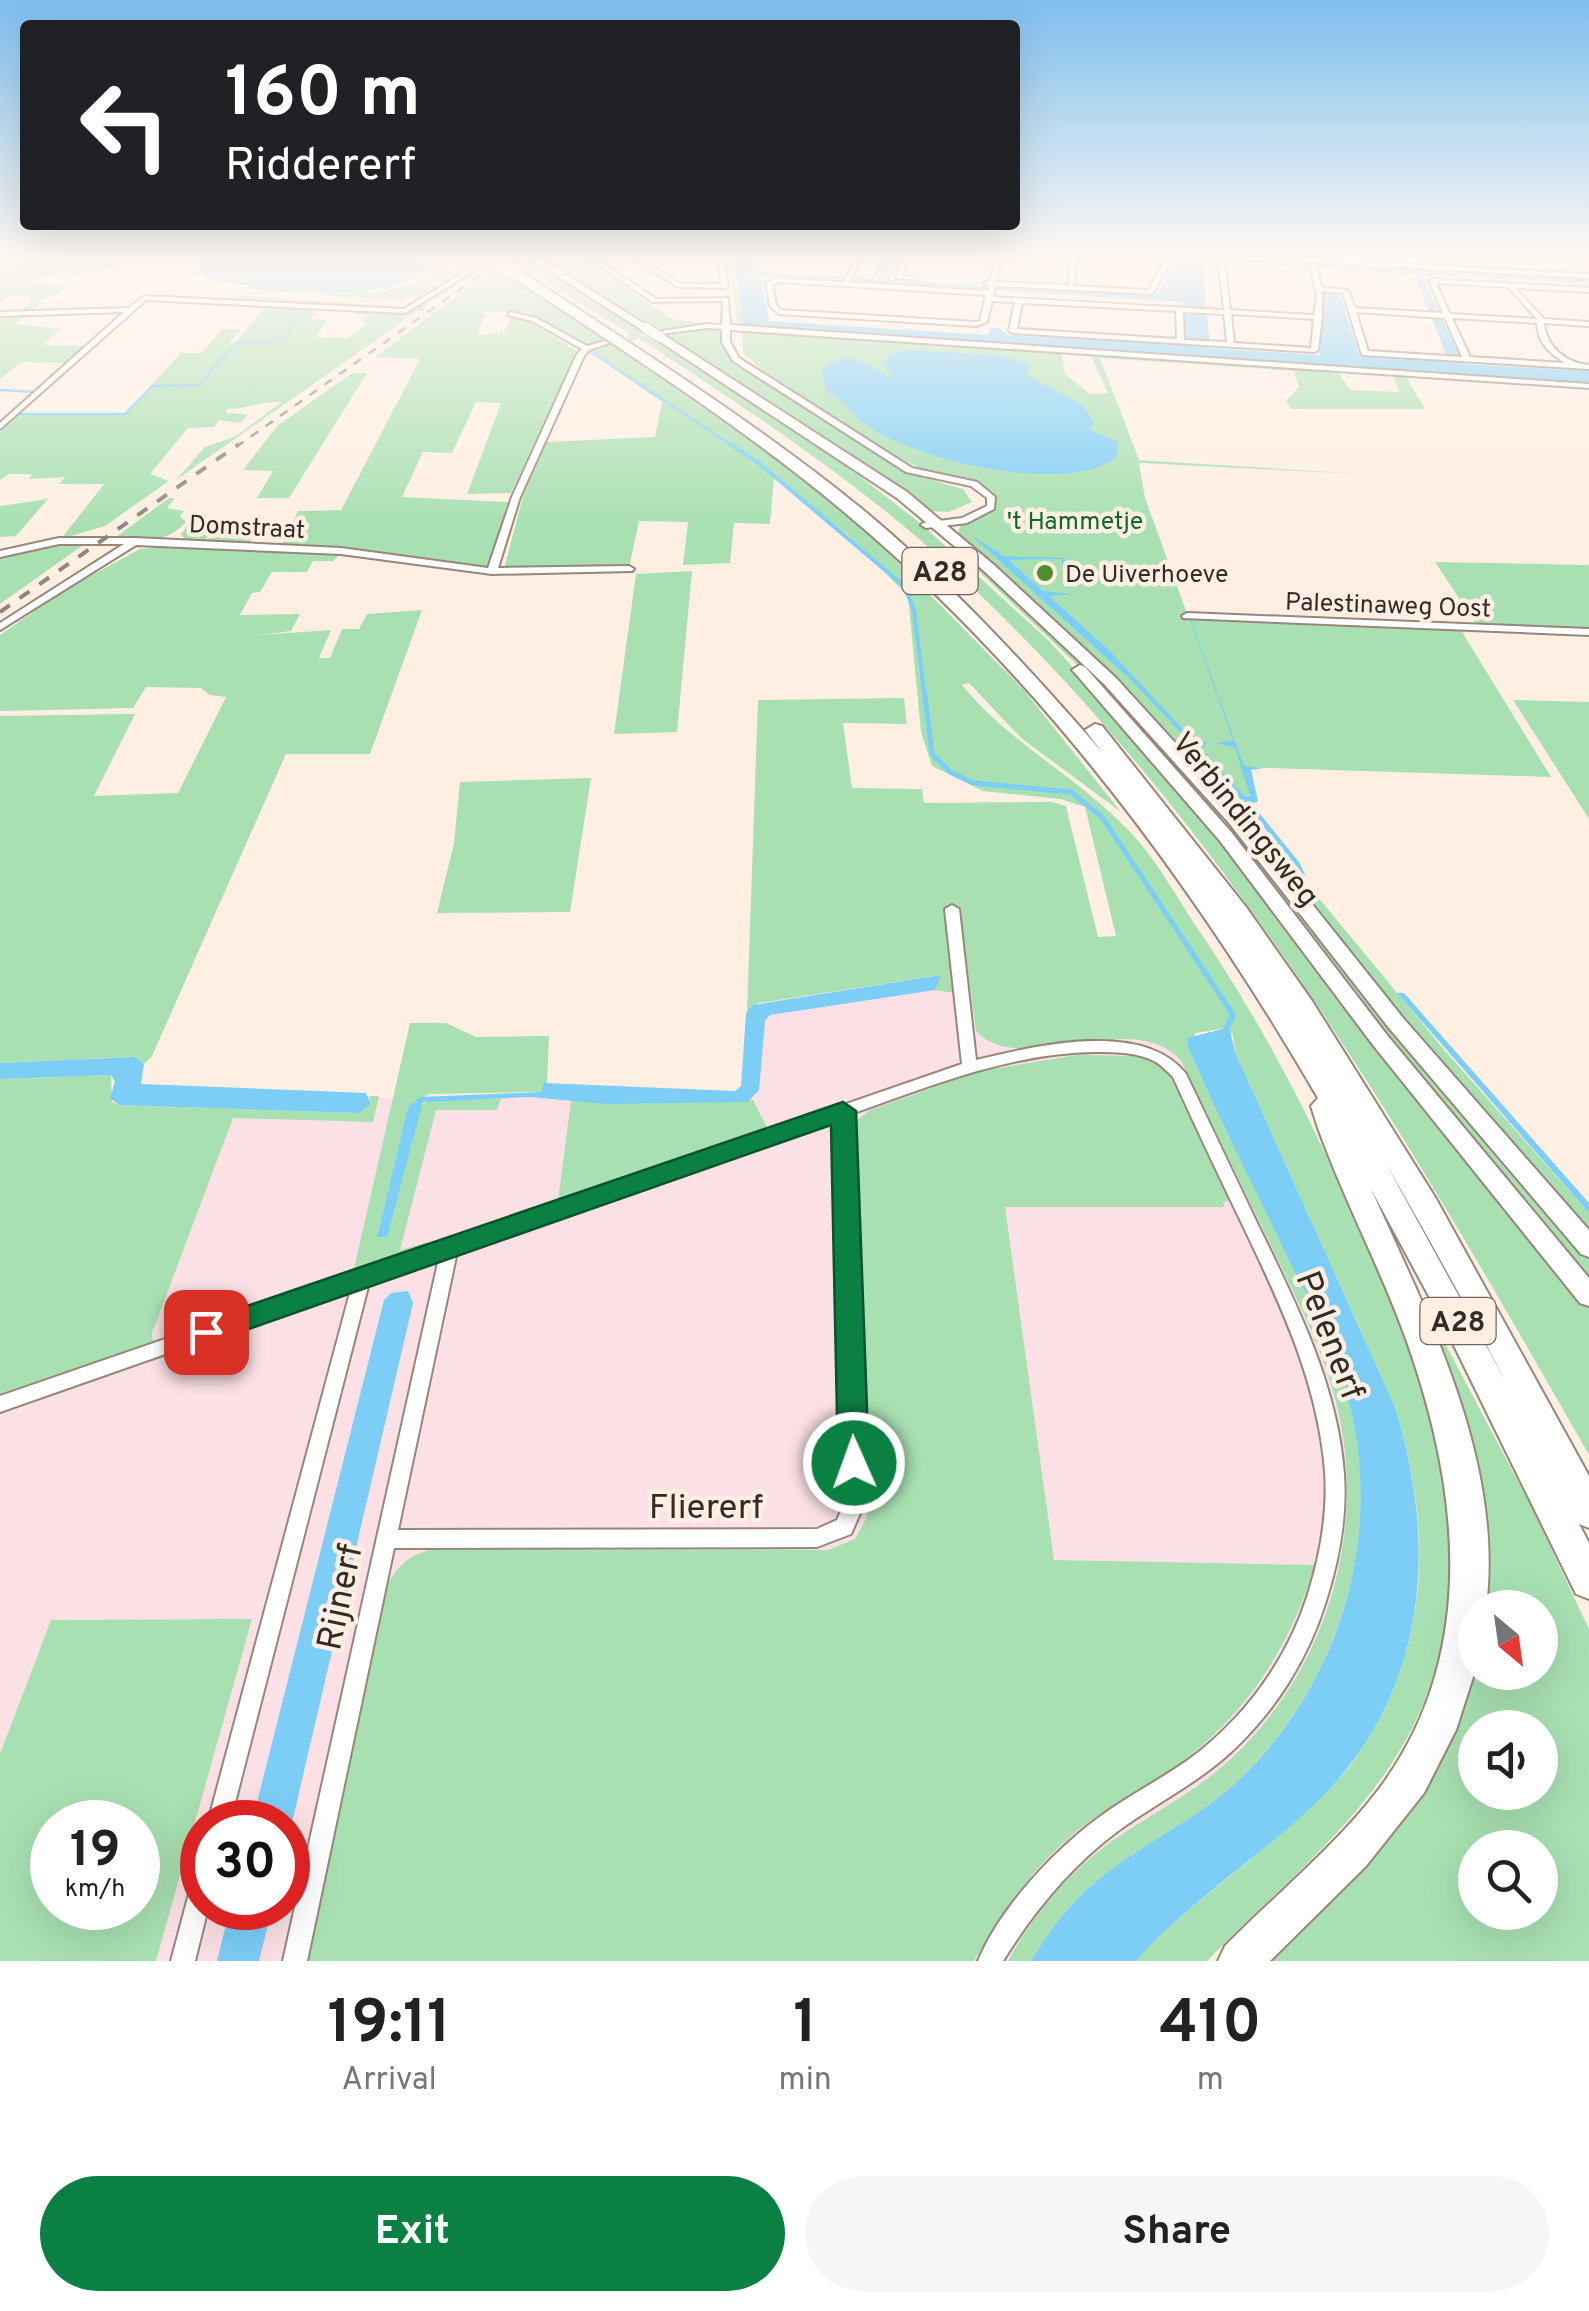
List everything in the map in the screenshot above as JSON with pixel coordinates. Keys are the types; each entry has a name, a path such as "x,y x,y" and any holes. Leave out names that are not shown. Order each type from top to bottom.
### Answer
{"highway":[{"name":"A28","path":"641,349 806,472 904,554 984,633 1096,758 1170,855 1314,1068 1458,1323 1589,1581"},
{"name":"A28","path":"650,349 766,429 878,515 1016,644 1104,741 1239,915 1348,1078 1446,1241 1589,1511"},
{"name":"A28","path":"1240,1961 1346,1857 1409,1780 1429,1744 1458,1667 1471,1595 1470,1518 1448,1409 1395,1274 1336,1143 1314,1068"}],"main road":[{"name":"Verbindingsweg","path":"674,349 877,476 1019,595 1153,724 1244,830 1406,1036 1589,1247"},
{"name":"Verbindingsweg","path":"933,524 1049,638 1157,754 1408,1075 1589,1296"}],"street":[{"path":"0,427 86,349"},
{"path":"492,571 517,496 586,349"},
{"path":"728,349 888,458 920,475 980,487 992,504 978,517 933,524"},
{"path":"1033,349 1589,386"},
{"path":"1289,349 1314,349"},
{"path":"1365,349 1366,353 1589,367"},
{"path":"1459,349 1464,359"},
{"path":"1551,349 1574,366"},
{"name":"Domstraat","path":"0,554 59,541 135,541 340,551 492,571 629,569"},
{"path":"0,627 135,541"},
{"name":"Palestinaweg Oost","path":"1186,616 1253,622 1589,632"},
{"path":"952,909 970,1067"},
{"name":"Pelenerf","path":"0,1404 970,1067 1025,1054 1089,1048 1144,1050 1174,1068 1302,1333 1326,1407 1336,1471 1326,1571 1303,1635 1272,1690 1200,1766 1112,1822 1057,1868 1034,1894 990,1961"},
{"name":"Fliererf","path":"387,1539 817,1538 844,1528 855,1502 843,1111"},
{"name":"Rijnerf","path":"295,1961 450,1248"},
{"name":"Rijnerf","path":"225,1800 362,1278"},
{"path":"183,1961 191,1930"}],"shaded area":[{"path":"931,813 1118,1032 1198,1040 1369,1408 1343,1679 1057,1961 0,1961 0,1072 128,1100 745,1095 759,1007"}],"green space":[{"path":"0,349 80,349 65,363 21,362 0,379"},
{"path":"205,349 364,349 176,480 205,447 236,436 282,402 227,409 226,413 248,414 241,423 219,420 214,427 188,428 150,474 169,481 105,526 61,539 104,484 59,484 65,477 29,479 32,474 9,474 0,480 0,432 19,414 125,414 181,353 201,353"},
{"path":"386,349 577,351 511,493 467,494 501,403 476,402 452,453 423,452 402,497 508,502 490,567 282,546 298,511 341,510 420,359 375,357"},
{"path":"617,349 790,468 871,535 1023,689 1121,812 1021,738 969,683 962,685 1002,726 1113,815 1158,867 1222,966 1296,1094 1420,1368 1443,1442 1453,1528 1447,1620 1433,1679 1403,1745 1355,1813 1207,1961 1136,1961 1171,1925 1340,1778 1380,1718 1399,1676 1418,1588 1419,1544 1415,1498 1395,1407 1235,1052 1233,1035 1226,1028 1196,1033 1188,1047 1342,1376 1355,1429 1361,1482 1359,1536 1349,1588 1333,1639 1310,1687 1281,1732 1245,1774 1211,1803 1088,1889 1061,1917 1031,1961 1008,1961 1030,1925 1070,1877 1118,1837 1222,1767 1267,1720 1294,1680 1316,1638 1332,1594 1342,1547 1347,1500 1337,1406 1310,1327 1181,1061 1160,1046 1134,1040 1020,1048 995,1044 976,1031 959,906 944,907 954,993 935,990 940,975 758,1003 747,1012 758,700 904,698 907,724 843,723 852,788 922,789 924,803 1051,802 1066,806 1098,937 1116,936 1085,807 1060,799 983,791 932,766 921,732 908,596 848,535 774,478 770,524 734,523 730,563 683,565 688,522 639,521 629,568 504,569 523,496 547,442 655,437 662,402 589,352"},
{"path":"654,349 671,349 819,445 919,522 1048,640 1168,771 1589,1302 1589,1455 1375,1094 1298,977 1129,754 1036,651 935,553 833,470"},
{"path":"685,349 726,349 736,361 904,472 963,489 972,502 949,512 928,511"},
{"name":"'t Hammetje","path":"743,349 1078,349 1589,383 1061,351 1065,374 1090,394 1108,393 1090,354 1337,371 1350,390 1399,392 1393,374 1405,375 1425,409 1291,409 1286,401 1299,387 1294,371 1100,358 1139,460 1362,474 1139,463 1145,498 1189,619 1461,630 1551,777 1243,767 1252,795 1244,796 1185,736 1446,1052 1589,1213 1589,1241 1466,1100 1294,886 1000,570 958,533 961,524 993,509 993,494 977,484 920,468 876,445 803,400 743,353"},
{"path":"352,373 367,373 289,498 257,498 273,471 243,470 277,426"},
{"path":"169,498 175,498 167,508 184,511 180,516 186,522 178,529 152,540 113,539"},
{"path":"48,499 16,536 0,537 0,506"},
{"path":"218,517 206,539 228,535 232,526 252,525 259,531 246,545 187,542 181,534 193,520"},
{"path":"951,537 1139,713 1589,1253 1589,1288 1098,685 945,539"},
{"path":"70,542 86,543 0,604 0,556"},
{"path":"178,546 341,553 333,561 313,561 307,572 272,572 260,592 252,593 240,615 300,614 291,631 260,635 331,630 319,658 330,658 342,629 359,629 367,614 422,610 370,754 286,754 152,1056 144,1064 135,1057 0,1063 0,716 135,714 94,796 178,793 226,697 210,695 201,688 146,687 133,708 0,711 0,635 65,590 140,549"},
{"path":"1435,562 1589,565 1589,631 1478,627"},
{"path":"692,571 677,732 614,734 636,574"},
{"path":"1513,700 1589,702 1589,819"},
{"path":"591,778 570,912 437,913 454,843 460,782"},
{"path":"410,1023 446,1023 476,1037 549,1036 547,1083 542,1092 429,1094 408,1107 377,1237 420,1105 432,1100 501,1099 497,1110 436,1110 400,1250 428,1242 426,1248 353,1273"},
{"path":"1077,1055 1143,1056 1167,1070 1230,1201 1223,1202 1225,1207 1005,1207 1054,1560 1315,1565 1277,1655 1240,1707 1194,1752 1095,1818 1057,1849 1017,1894 974,1961 307,1961 385,1590 399,1568 418,1554 434,1549 828,1550 855,1539 867,1517 855,1122 870,1110 980,1071"},
{"path":"111,1075 112,1102 119,1105 359,1113 371,1104 369,1096 379,1096 373,1122 233,1118 152,1333 153,1342 0,1395 0,1079"},
{"path":"753,1100 768,1129 558,1201 571,1101"},
{"path":"1382,1224 1531,1506 1589,1629 1589,1961 1256,1961 1354,1865 1458,1664 1458,1690 1558,1690 1558,1590 1474,1590"},
{"path":"252,1619 201,1800 180,1800 180,1876 156,1961 0,1961 0,1754 51,1620"}],"water":[{"path":"1078,349 1218,349 1319,355 1320,349 1357,349 1360,357 1449,362 1444,349 1456,349 1463,364 1589,371 1589,383"},
{"path":"912,350 997,355 1030,364 1028,376 1083,405 1095,424 1088,429 1118,442 1116,458 1092,469 1063,474 1029,474 958,462 872,429 826,391 822,371 830,364 855,359 888,377 892,374 882,365 891,353"},
{"path":"971,535 1004,556 1065,558 1071,589 1067,588 1061,559 1009,560 1043,591 1073,594 1049,596 1110,651 1193,740 1208,742 1202,749 1244,796 1250,796 1235,748 1216,743 1233,740 1191,620 1244,766 1264,768 1251,770 1258,801 1252,804 1299,862 1307,879 1214,768 1132,681"},
{"path":"941,975 935,990 770,1015 765,1021 759,1090 748,1102 606,1104 531,1097 423,1102 387,1237 377,1237 408,1107 420,1097 542,1092 543,1083 735,1091 741,1086 746,1013 753,1005"},
{"path":"1397,993 1404,993 1589,1203 1589,1213"},
{"path":"1226,1028 1395,1407 1409,1459 1417,1512 1419,1564 1414,1615 1403,1664 1383,1712 1356,1757 1297,1820 1180,1918 1136,1961 1031,1961 1061,1918 1088,1889 1229,1789 1281,1733 1310,1687 1333,1639 1349,1588 1359,1536 1360,1483 1355,1429 1342,1376 1188,1047 1187,1038"},
{"path":"135,1057 144,1064 141,1084 366,1093 371,1104 359,1113 119,1105 110,1098 115,1082 111,1075 0,1079 0,1063"},
{"path":"408,1291 413,1303 297,1800 258,1800 384,1300 391,1293"},
{"path":"225,1930 267,1930 259,1961 217,1961"}],"waterway":[{"path":"19,414 125,414 152,386 199,385 230,349"},
{"path":"590,351 734,447"},
{"path":"0,390 34,392 11,413"},
{"path":"730,444 760,464 904,586 914,610 924,691"},
{"path":"924,689 932,754 950,772 973,783 1071,792 1102,817 1230,1010"},
{"path":"1225,1031 1233,1015 1228,1007"}],"railway":[{"path":"236,447 376,349"},
{"path":"0,612 239,444"}],"place":[{"name":"De Uiverhoeve","path":"1045,573"}],"route":[{"path":"206,1332 843,1111 854,1463"}]}
